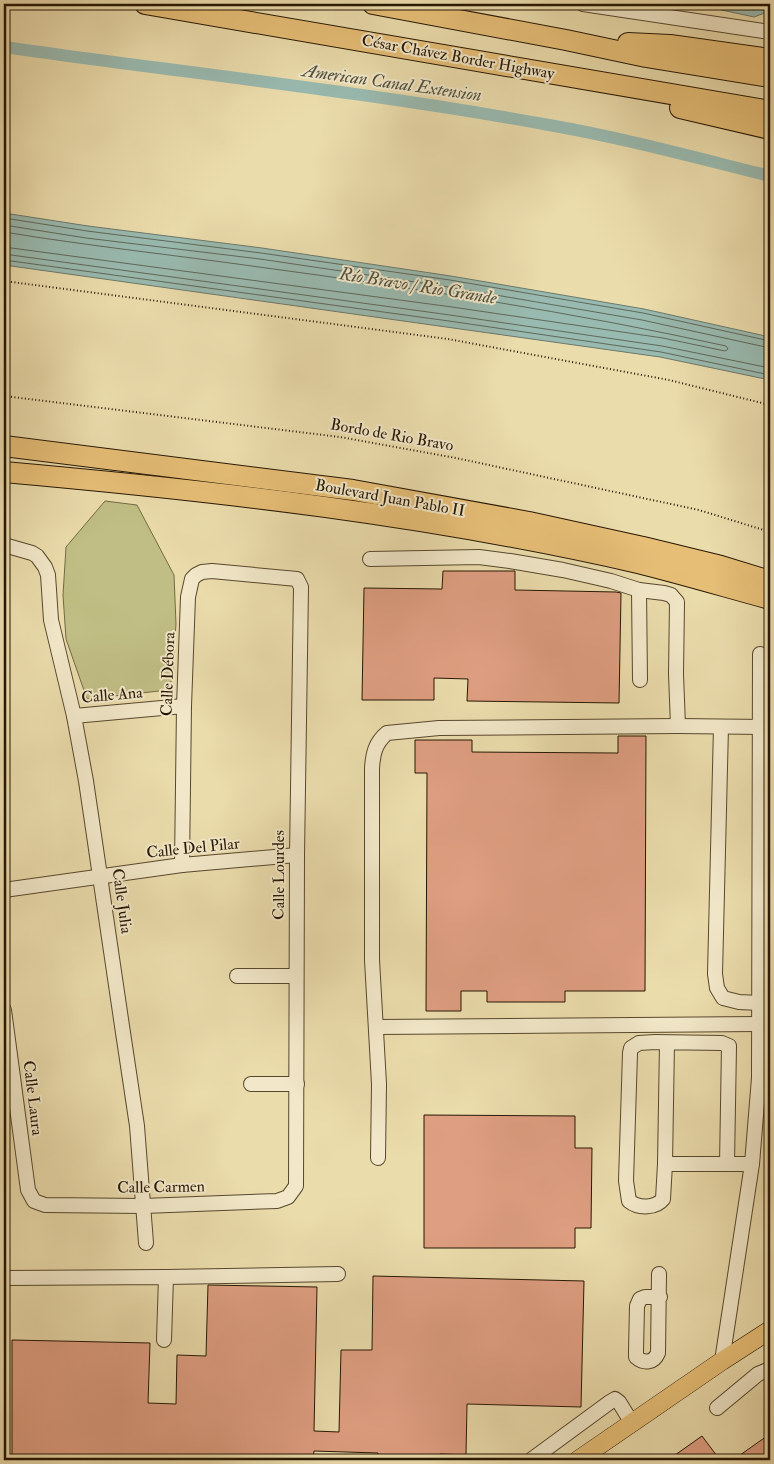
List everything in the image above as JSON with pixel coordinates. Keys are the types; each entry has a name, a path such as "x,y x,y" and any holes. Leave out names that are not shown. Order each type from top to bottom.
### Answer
{"highway":[{"name":"César Chávez Border Highway","path":"145,4 770,111"},
{"path":"373,4 646,57 770,77"},
{"path":"566,40 670,45 770,59"},
{"path":"533,70 770,130"},
{"name":"Boulevard Juan Pablo II","path":"4,446 353,490 529,522 643,547 770,580"},
{"name":"Boulevard Juan Pablo II","path":"4,472 166,487 378,514 509,537 640,564 770,599"}],"main road":[{"path":"578,1460 770,1330"}],"street":[{"path":"583,4 770,32"},
{"name":"Calle Julia","path":"4,546 37,556 45,566 48,575 52,620 74,716 137,1126 146,1243"},
{"path":"370,559 479,558 510,561 601,579 639,590 671,595 677,602 678,726"},
{"name":"Calle Débora","path":"182,865 184,706 188,597 192,579 202,572 212,571 284,578"},
{"name":"Calle Lourdes","path":"284,578 297,579 301,587 296,855 296,1186"},
{"path":"639,590 640,680"},
{"path":"722,1361 752,1164 760,1078 760,1002 765,972 765,727 760,654"},
{"name":"Calle Ana","path":"74,716 184,706"},
{"path":"721,727 715,974 717,988 722,998 739,1002 760,1002"},
{"path":"378,1158 379,1084 372,960 372,768 374,750 381,738 387,733 439,728 765,727"},
{"name":"Calle Del Pilar","path":"4,890 182,865 296,855"},
{"path":"237,976 296,976"},
{"name":"Calle Laura","path":"4,1010 28,1190"},
{"path":"376,1027 760,1024"},
{"path":"666,1042 663,1199 655,1206 642,1206 629,1201 626,1181 631,1048 639,1043 666,1042 722,1043 729,1046 727,1164"},
{"path":"251,1084 296,1084"},
{"path":"665,1164 752,1164"},
{"name":"Calle Carmen","path":"28,1190 34,1201 42,1205 143,1206 277,1201 288,1197 294,1192 296,1186"},
{"path":"4,1278 338,1274"},
{"path":"660,1274 660,1296"},
{"path":"164,1340 166,1277"},
{"path":"717,1408 758,1374 770,1369"},
{"path":"531,1460 616,1399 632,1423"}],"path":[{"path":"4,281 448,339 669,380 770,405"},
{"name":"Bordo de Rio Bravo","path":"4,396 340,437 456,458 699,510 770,532"}],"shaded area":[{"path":"105,501 137,505 174,575 176,624 172,679 168,690 87,699 66,639 63,595 66,547"}],"water":[{"path":"694,4 764,4 766,8 765,13 754,17"},
{"name":"Río Bravo / Rio Grande","path":"4,213 451,276 644,309 770,337 770,380 660,357 4,265"}],"building":[{"path":"443,571 515,571 515,590 621,593 619,703 467,701 468,679 434,678 434,700 362,700 364,588 442,589"},
{"path":"618,736 646,736 645,991 565,991 565,1002 487,1002 487,991 461,991 461,1011 426,1011 427,773 415,773 415,740 472,740 472,752 618,753"},
{"path":"424,1115 575,1116 575,1148 592,1148 591,1228 575,1228 575,1248 424,1248"},
{"path":"373,1276 584,1281 581,1407 467,1404 466,1455 440,1454 440,1460 378,1460 378,1453 314,1451 313,1460 12,1460 12,1340 150,1343 148,1403 176,1404 177,1355 206,1356 208,1285 317,1287 314,1431 339,1432 341,1350 372,1350"},
{"path":"770,1434 770,1460 733,1460"},
{"path":"702,1436 720,1460 668,1460"}],"waterway":[{"name":"American Canal Extension","path":"4,47 481,113 605,136 770,176"}]}
